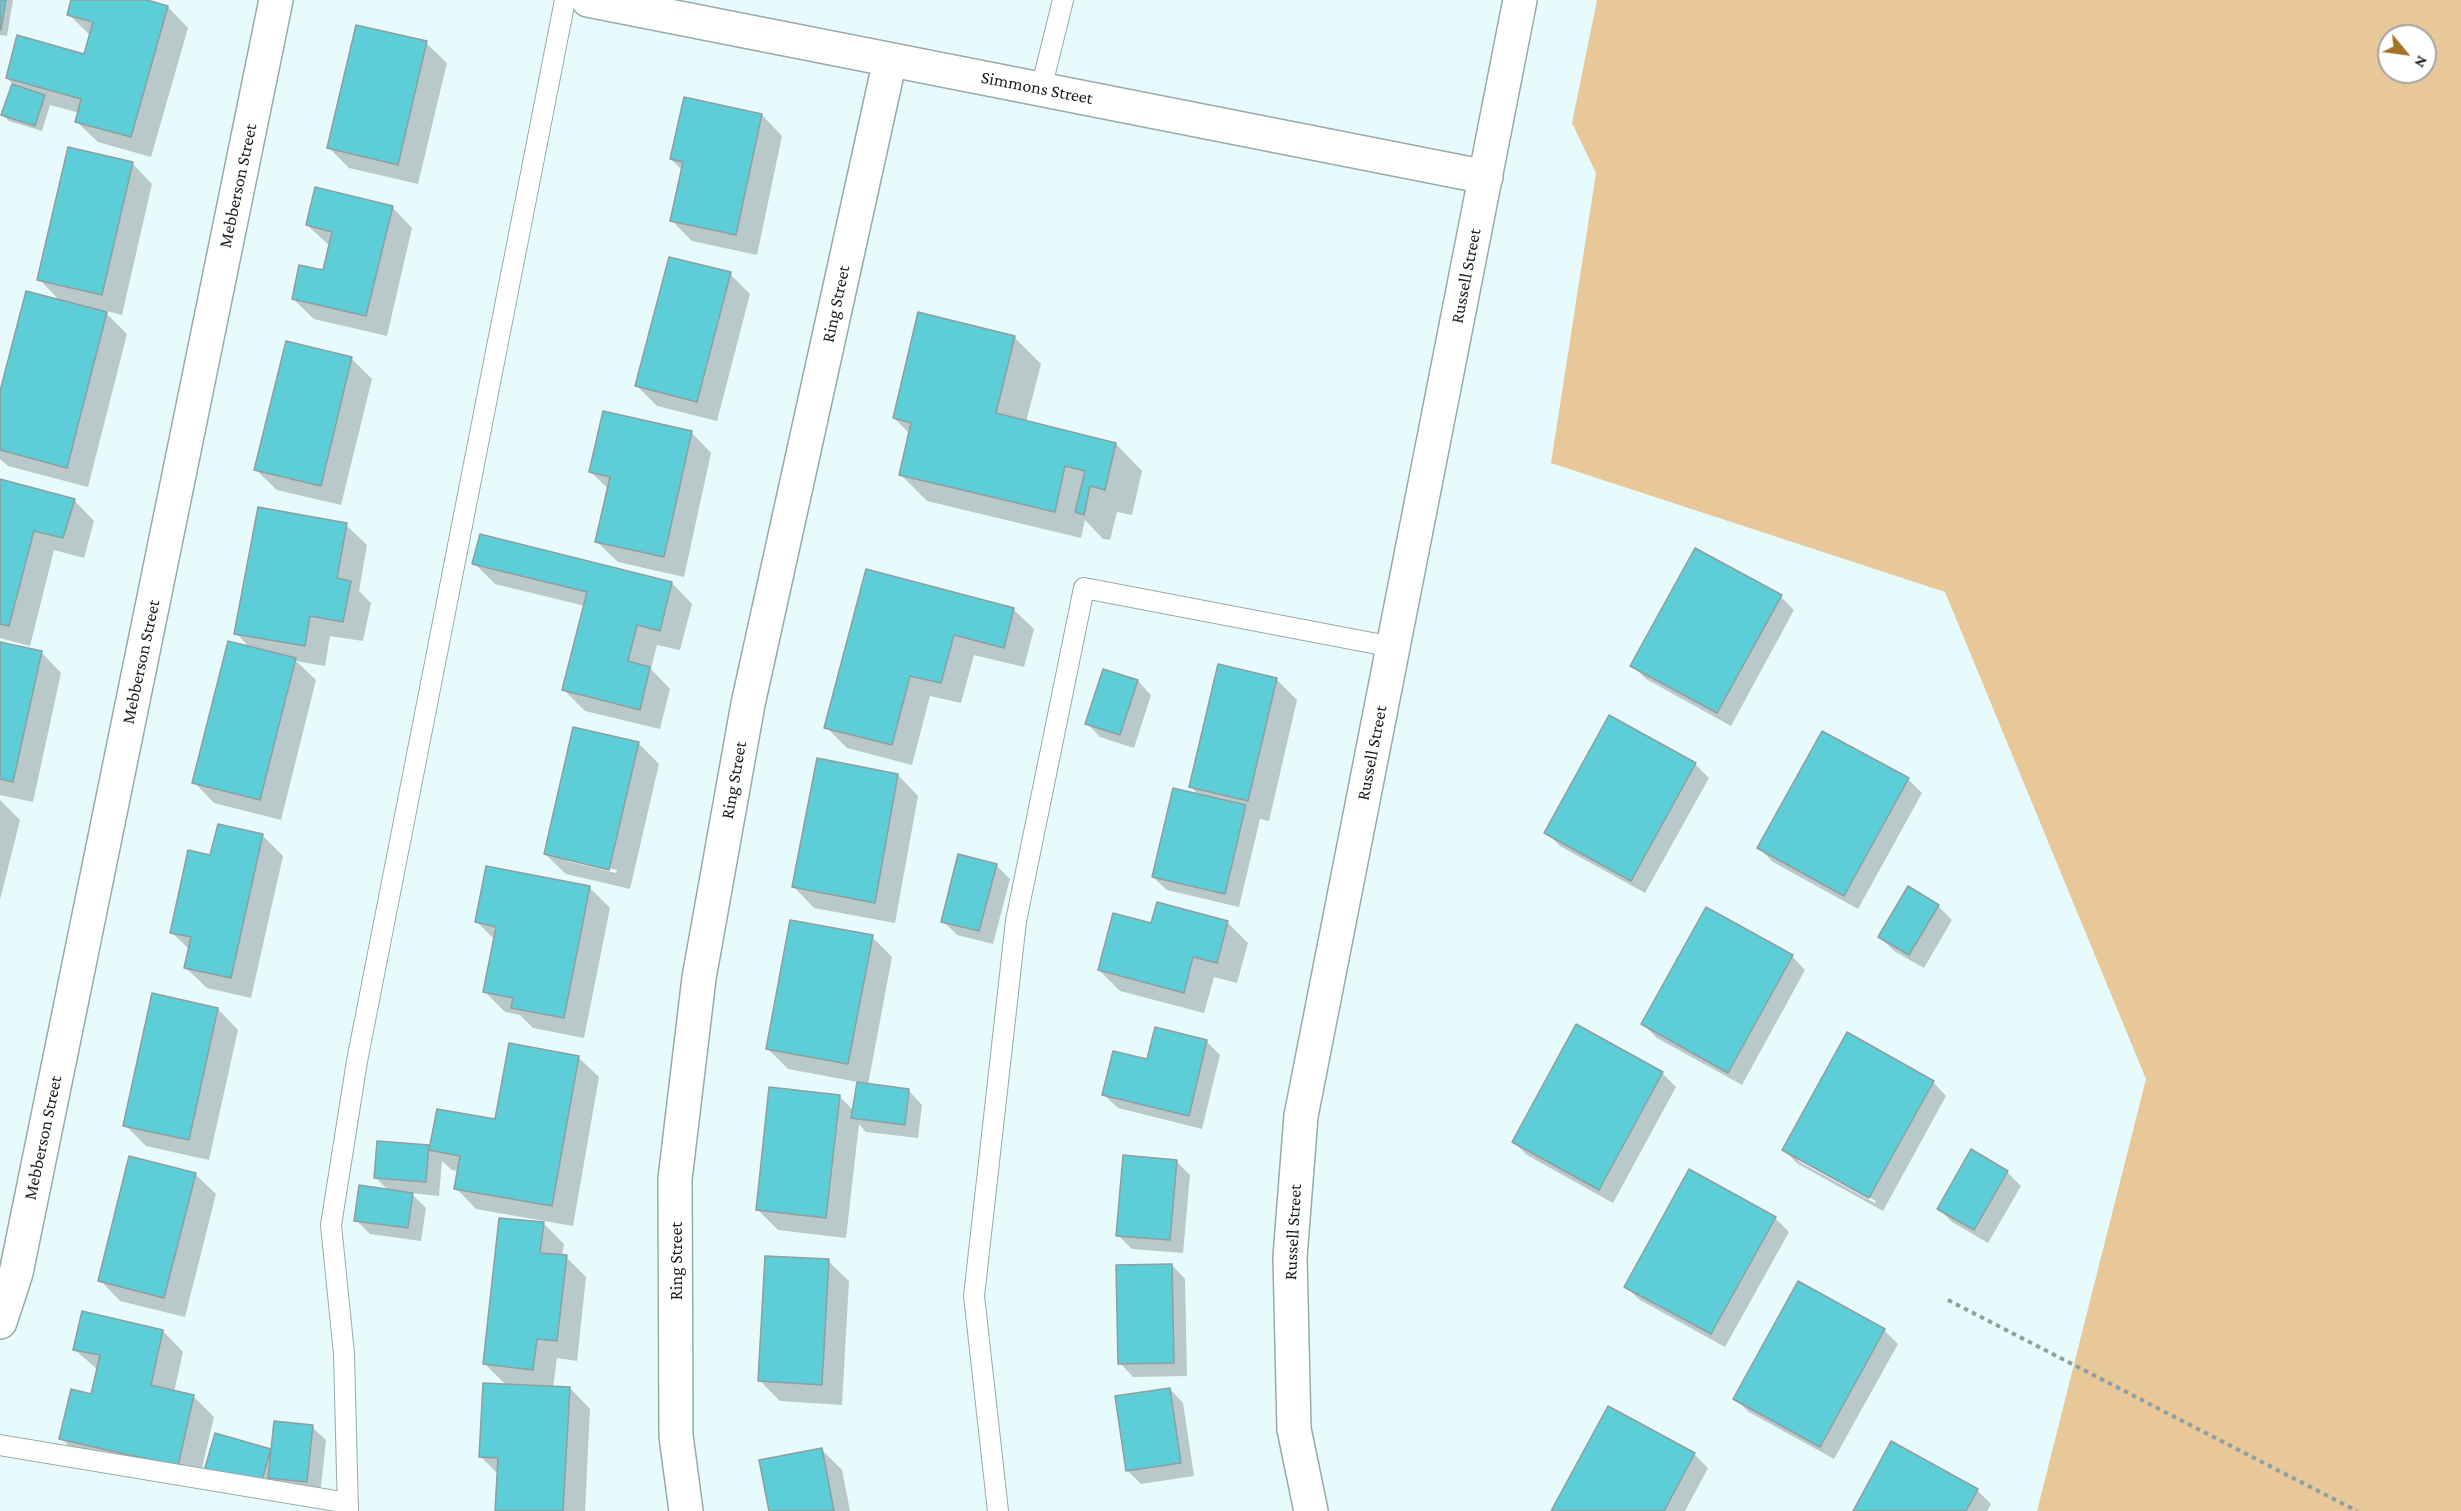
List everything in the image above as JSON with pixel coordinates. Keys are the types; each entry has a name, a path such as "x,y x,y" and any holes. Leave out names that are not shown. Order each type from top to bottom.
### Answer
{"street":[{"name":"Mebberson Street","path":"0,1322 15,1273 276,0"},
{"name":"Simmons Street","path":"588,0 1486,177"},
{"name":"Russell Street","path":"1311,1511 1294,1429 1290,1257 1301,1116 1520,0"},
{"name":"Ring Street","path":"686,1511 676,1436 675,1179 699,978 748,704 890,60"}],"lane":[{"path":"0,1445 348,1507 344,1354 331,1225 357,1061 565,0"},
{"path":"1041,89 1063,0"},
{"path":"998,1511 974,1296 1016,921 1084,588 1393,647"}],"path":[{"path":"1948,1300 2357,1511"}],"shaded area":[{"path":"1597,0 2461,0 2461,1511 2037,1511 2146,1079 1945,592 1551,463 1596,173 1572,123"}],"building":[{"path":"0,0 6,0 1,30 0,30"},
{"path":"71,0 147,0 168,6 131,137 75,122 81,99 6,78 17,35 84,54 93,22 67,15"},
{"path":"356,25 427,41 398,165 327,148"},
{"path":"12,84 45,95 35,126 1,115"},
{"path":"684,97 762,114 736,235 670,221 683,162 670,159"},
{"path":"68,147 133,162 102,295 37,280"},
{"path":"315,187 393,206 366,316 292,299 299,265 323,270 332,232 306,225"},
{"path":"669,257 731,272 697,402 635,386"},
{"path":"26,291 107,312 67,468 0,450 0,391"},
{"path":"918,312 1015,336 996,413 1116,443 1105,490 1090,486 1084,515 1075,512 1085,471 1065,466 1055,512 899,475 911,423 893,418"},
{"path":"286,341 352,357 321,486 254,470"},
{"path":"603,411 692,431 664,557 595,542 610,477 589,472"},
{"path":"0,479 75,499 63,538 34,531 9,626 0,624"},
{"path":"258,507 347,523 337,578 351,581 343,622 310,616 305,646 234,634"},
{"path":"480,534 672,582 660,631 637,625 628,661 650,667 640,710 562,690 587,592 472,564"},
{"path":"1695,548 1782,595 1717,713 1630,666"},
{"path":"866,569 1014,608 1004,648 954,635 941,683 910,676 892,745 824,728"},
{"path":"228,641 296,658 260,800 192,783"},
{"path":"0,642 42,651 13,782 0,779"},
{"path":"1218,664 1277,678 1248,801 1189,787"},
{"path":"1103,669 1138,680 1120,735 1085,724"},
{"path":"1609,715 1696,763 1631,881 1544,833"},
{"path":"573,727 639,742 609,870 544,854"},
{"path":"1822,731 1909,778 1844,896 1757,848"},
{"path":"817,758 898,774 875,903 792,887"},
{"path":"1173,788 1246,805 1225,894 1152,877"},
{"path":"218,824 263,834 231,978 184,968 191,937 170,933 188,850 210,855"},
{"path":"958,854 997,864 979,931 941,922"},
{"path":"486,866 590,886 564,1018 511,1008 513,998 483,992 496,927 475,922"},
{"path":"1908,886 1939,905 1909,955 1878,937"},
{"path":"1157,902 1228,921 1217,963 1193,957 1184,993 1098,970 1113,913 1151,923"},
{"path":"1706,907 1793,955 1728,1073 1641,1024"},
{"path":"790,920 873,935 848,1064 766,1049"},
{"path":"152,993 218,1008 189,1140 123,1126"},
{"path":"1576,1024 1663,1072 1599,1190 1512,1142"},
{"path":"1155,1027 1207,1040 1189,1116 1102,1095 1113,1051 1147,1059"},
{"path":"1847,1032 1934,1081 1869,1198 1782,1150"},
{"path":"509,1043 579,1056 552,1206 454,1189 460,1156 429,1150 437,1109 495,1119"},
{"path":"857,1082 909,1089 905,1125 851,1118"},
{"path":"769,1087 840,1095 826,1218 756,1210"},
{"path":"377,1141 429,1145 426,1182 374,1178"},
{"path":"1971,1149 2008,1171 1974,1230 1937,1209"},
{"path":"1123,1155 1177,1160 1170,1240 1116,1236"},
{"path":"129,1156 196,1173 164,1298 98,1281"},
{"path":"1689,1169 1776,1217 1711,1334 1624,1287"},
{"path":"359,1185 413,1193 408,1228 354,1221"},
{"path":"499,1218 544,1222 540,1253 567,1255 557,1341 537,1339 533,1370 483,1364"},
{"path":"765,1256 829,1259 822,1385 758,1381"},
{"path":"1172,1264 1174,1363 1118,1364 1116,1265"},
{"path":"1798,1281 1885,1329 1820,1447 1733,1399"},
{"path":"82,1311 163,1330 151,1385 194,1395 178,1466 59,1439 71,1389 91,1394 100,1355 73,1350"},
{"path":"483,1383 570,1387 563,1511 495,1511 498,1458 479,1457"},
{"path":"1170,1388 1181,1463 1126,1471 1115,1396"},
{"path":"1608,1406 1695,1453 1664,1511 1551,1511"},
{"path":"274,1421 313,1425 307,1482 268,1478"},
{"path":"215,1433 271,1449 260,1487 204,1471"},
{"path":"1891,1441 1978,1489 1966,1511 1853,1511"},
{"path":"822,1448 834,1511 769,1511 759,1460"}]}
